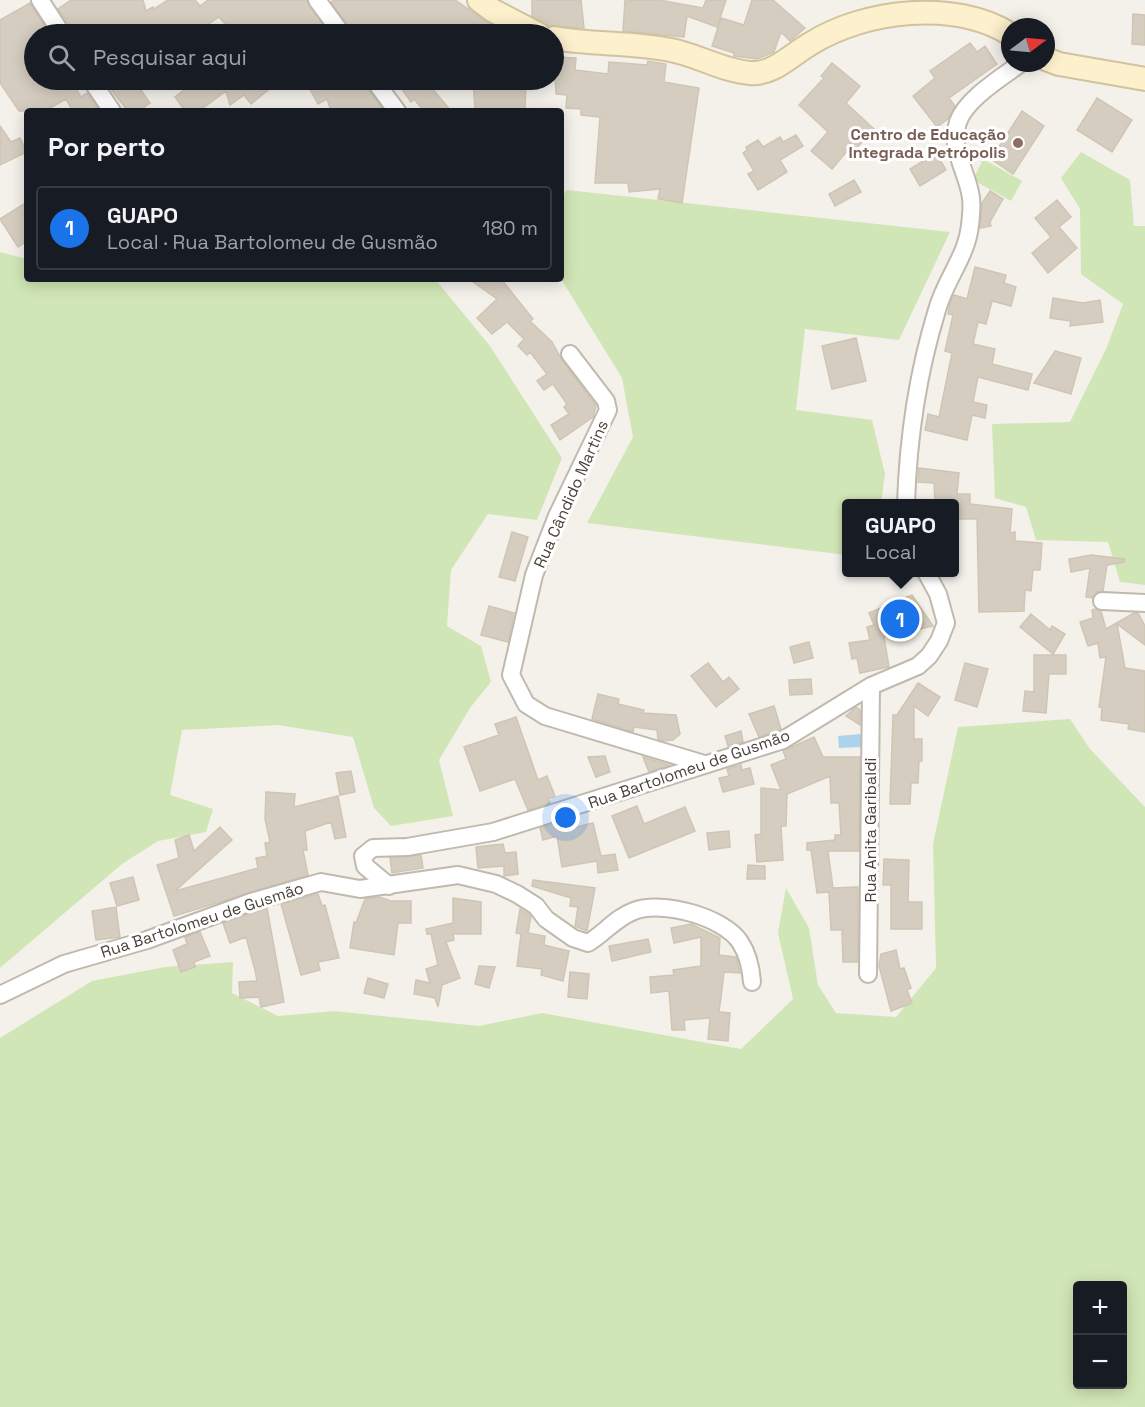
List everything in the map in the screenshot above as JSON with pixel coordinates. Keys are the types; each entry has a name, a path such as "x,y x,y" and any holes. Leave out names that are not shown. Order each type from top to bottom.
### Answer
{"main road":[{"path":"479,0 492,10 519,24"},
{"path":"564,40 580,43 629,44 672,50 750,73 765,71 780,64 809,44 849,22 889,6 958,8 979,14 1001,28"},
{"path":"1055,62 1145,79"}],"street":[{"path":"40,0 56,24"},
{"path":"317,0 335,24"},
{"path":"906,499 907,457 932,327 944,288 966,246 970,225 971,196 957,159 958,122 976,97 1009,72"},
{"path":"98,90 110,108"},
{"path":"381,90 395,108"},
{"name":"Rua Cândido Martins","path":"570,354 606,401 608,410 557,516 534,575 511,675 525,704 545,716 704,764"},
{"name":"Rua Bartolomeu de Gusmão","path":"389,886 365,866 363,856 373,848 407,847 493,832 783,740 871,686 918,666 939,641 946,622 938,594 928,577"},
{"path":"1102,601 1145,603"},
{"name":"Rua Anita Garibaldi","path":"868,974 871,686"},
{"path":"389,886 415,880 458,875 496,884 536,906 546,919 580,942 588,943 617,919 636,910 651,908 678,910 707,918 729,930 740,942 747,957 752,982"},
{"name":"Rua Bartolomeu de Gusmão","path":"0,995 64,964 147,940 321,882 360,889 389,886"}],"green space":[{"path":"1081,152 1130,180 1134,226 1145,226 1145,585 1120,582 1108,542 1036,540 1026,507 995,498 992,424 1070,422 1106,349 1123,304 1081,274 1080,209 1061,178"},
{"path":"983,159 1022,181 1011,201 973,180"},
{"path":"567,190 950,232 899,340 805,329 796,410 872,420 885,474 882,499 842,499 842,555 587,523 633,437 622,378 563,282 564,194"},
{"path":"0,252 24,258 24,282 437,282 490,346 562,458 537,520 488,514 451,570 447,626 481,646 491,682 470,708 439,760 453,816 391,826 374,808 353,737 278,725 182,730 170,795 213,809 206,832 158,841 122,864 0,968"},
{"path":"1070,719 1090,749 1145,807 1145,1407 0,1407 0,1038 92,981 165,967 233,962 232,993 278,1016 334,1011 479,1026 542,1013 741,1049 793,999 778,933 786,888 809,928 818,985 836,1013 896,1017 936,968 933,844 958,727"}],"water":[{"path":"861,734 862,747 839,748 838,736"}],"building":[{"path":"71,0 143,0 146,11 168,0 195,0 200,6 208,0 307,0 323,24 225,24 219,17 209,24 69,24 58,9"},
{"path":"334,0 455,0 490,24 347,24 331,2"},
{"path":"532,0 581,0 584,28 564,27 564,24 545,24 532,16"},
{"path":"625,0 659,0 703,8 706,0 726,0 717,27 687,16 684,37 623,31"},
{"path":"752,0 773,0 805,28 790,41 781,32 774,52 757,59 734,56 734,53 712,46 721,18 744,25"},
{"path":"30,3 43,24 24,24 24,90 77,90 81,97 87,93 97,108 71,108 66,99 50,108 24,108 24,111 19,111 0,83 0,20"},
{"path":"1133,14 1145,15 1145,45 1132,44"},
{"path":"970,43 977,52 985,46 997,64 949,98 955,106 948,119 937,127 913,96 935,78 930,71"},
{"path":"564,57 576,58 575,70 608,74 609,62 647,65 648,61 666,64 664,82 699,88 682,203 658,199 660,189 629,192 628,183 595,183 600,117 581,115 581,109 566,108 567,95 556,94 556,90 564,90"},
{"path":"832,63 860,86 846,103 874,129 852,153 848,150 832,169 811,151 828,132 799,105 824,78 821,76"},
{"path":"111,90 141,90 150,103 143,108 126,108"},
{"path":"184,90 268,90 251,104 244,95 230,105 226,91 203,108 183,108 175,97"},
{"path":"310,90 369,90 382,108 330,108 327,99 318,104"},
{"path":"403,90 434,90 448,108 422,108 414,99 411,102"},
{"path":"474,90 526,90 525,108 475,108"},
{"path":"1097,98 1132,120 1112,152 1077,130"},
{"name":"Centro de Educação Integrada Petrópolis","path":"1022,111 1044,126 1013,174 991,159"},
{"path":"0,126 11,142 20,138 24,146 24,153 0,165"},
{"path":"796,135 803,146 780,160 787,172 758,190 748,174 754,171 743,153 747,150 746,147 758,140 763,147 780,137 783,142"},
{"path":"936,153 946,170 920,186 910,169"},
{"path":"854,180 861,192 835,206 829,194"},
{"path":"990,191 1003,199 990,222 991,226 980,228 982,203"},
{"path":"1057,200 1071,217 1059,227 1077,248 1048,273 1032,253 1051,237 1035,218"},
{"path":"24,204 24,243 18,247 0,219"},
{"path":"975,267 1006,275 1004,283 1016,287 1011,306 992,301 986,324 978,322 973,344 995,349 992,364 1032,374 1028,390 978,377 973,402 987,405 985,418 972,415 967,440 925,430 928,414 939,417 952,353 945,351 953,315 948,314 950,303 954,295 967,299"},
{"path":"473,282 503,282 533,319 530,321 552,342 562,360 596,406 593,417 560,440 551,425 569,414 564,407 567,404 553,384 544,390 537,381 547,374 530,352 527,355 518,346 524,339 507,322 492,334 477,318 497,299"},
{"path":"1053,298 1083,303 1100,300 1103,322 1070,326 1071,321 1050,318"},
{"path":"856,338 866,381 832,389 822,346"},
{"path":"1055,351 1081,358 1071,394 1034,383"},
{"path":"919,468 959,473 957,494 970,494 970,504 1012,509 1010,533 1015,532 1015,541 1042,543 1040,570 1033,570 1031,591 1025,590 1024,611 979,612 977,519 959,519 959,499 935,499 934,483 918,482"},
{"path":"512,532 528,537 515,581 499,577"},
{"path":"1091,555 1124,559 1124,562 1107,565 1103,591 1097,592 1092,598 1086,597 1090,568 1071,572 1069,559"},
{"path":"912,595 933,626 884,637 889,667 860,673 857,658 852,659 849,643 870,640 867,627 874,625 869,613"},
{"path":"489,606 514,613 508,642 481,635"},
{"path":"1092,610 1101,611 1106,629 1134,613 1138,613 1145,626 1145,645 1117,624 1125,668 1145,671 1145,732 1128,729 1129,724 1101,720 1102,707 1099,707 1106,657 1100,658 1098,643 1088,646 1080,622 1093,618"},
{"path":"1031,614 1050,630 1052,626 1065,634 1053,654 1020,627"},
{"path":"809,642 813,658 794,663 790,647"},
{"path":"1034,655 1066,655 1066,674 1049,674 1046,713 1023,711 1025,691 1034,692"},
{"path":"708,663 723,682 729,677 739,689 716,707 691,676"},
{"path":"965,663 988,669 977,707 955,700"},
{"path":"811,679 812,694 790,695 789,680"},
{"path":"918,683 940,697 928,716 914,706 914,739 922,739 922,761 919,761 918,783 911,783 910,804 890,804 893,715 897,715"},
{"path":"598,694 619,699 618,704 644,710 643,713 676,715 680,734 673,740 663,741 658,739 657,730 634,727 633,732 592,719"},
{"path":"774,706 781,729 759,737 749,714"},
{"path":"856,707 860,710 860,725 846,716"},
{"path":"516,717 538,780 547,776 555,796 548,799 550,803 528,810 515,779 480,791 464,747 499,735 495,724"},
{"path":"741,731 743,742 728,746 725,736"},
{"path":"814,737 823,757 860,757 859,851 828,851 833,888 858,887 858,962 843,962 842,930 831,930 829,892 817,893 811,850 807,850 807,843 835,840 835,835 841,835 839,803 831,803 830,776 787,794 786,826 781,826 783,860 757,862 755,835 761,834 761,788 781,790 771,765 786,759 783,751"},
{"path":"605,756 610,772 596,777 588,757"},
{"path":"643,757 669,765 649,772"},
{"path":"741,765 742,770 750,768 754,784 723,792 719,778 729,776 727,769"},
{"path":"351,771 355,792 340,795 336,773"},
{"path":"266,792 295,794 294,807 338,796 346,837 335,839 331,822 305,831 307,850 303,850 308,875 174,916 157,865 179,858 175,840 189,835 194,851 220,827 232,840 175,891 258,868 256,858 267,856 265,843 270,842 265,819"},
{"path":"637,806 644,824 685,807 695,831 629,858 612,816"},
{"path":"557,823 561,831 593,823 601,856 615,854 618,870 598,873 597,861 562,867 557,836 543,840 540,828"},
{"path":"729,831 730,847 709,850 707,833"},
{"path":"503,844 505,853 516,852 518,874 504,876 504,866 478,868 476,847"},
{"path":"421,855 423,868 392,873 390,858"},
{"path":"884,859 909,860 908,902 922,902 922,929 891,929 891,885 883,885"},
{"path":"748,865 765,866 765,879 747,879"},
{"path":"133,877 139,900 117,906 110,883"},
{"path":"533,880 595,888 587,931 575,926 578,907 570,906 571,898 532,886"},
{"path":"318,894 322,906 325,905 339,958 318,962 320,970 301,975 281,904"},
{"path":"379,897 391,901 411,901 411,923 398,923 394,955 350,948 354,922 356,923 365,899"},
{"path":"453,898 481,902 481,934 453,934 454,940 446,942 460,978 442,985 438,1007 435,998 414,994 416,980 430,983 426,969 438,965 431,934 427,934 426,929 453,923"},
{"path":"116,907 120,937 96,940 92,911"},
{"path":"267,908 284,1002 261,1007 259,997 240,998 239,982 257,981 255,970 246,937 230,943 223,923"},
{"path":"520,909 531,916 528,933 545,936 544,945 569,951 563,981 541,975 542,969 517,966 521,934 516,933"},
{"path":"691,924 720,938 719,955 736,957 737,960 740,973 724,972 719,1012 730,1013 728,1041 708,1039 710,1018 684,1020 685,1030 672,1030 669,991 651,993 650,977 674,975 673,970 701,966 701,937 674,943 671,928"},
{"path":"200,932 210,956 194,962 195,967 181,972 173,950 187,944 185,937"},
{"path":"648,939 651,952 612,961 609,946"},
{"path":"896,950 900,969 904,968 911,988 907,990 912,1003 891,1011 879,966 881,954"},
{"path":"479,966 495,967 489,988 475,984"},
{"path":"570,972 589,974 587,999 568,997"},
{"path":"368,978 388,984 384,998 364,993"}],"place":[{"name":"Centro de Educação Integrada Petrópolis","path":"1018,143"},
{"name":"GUAPO","path":"900,619"}]}
